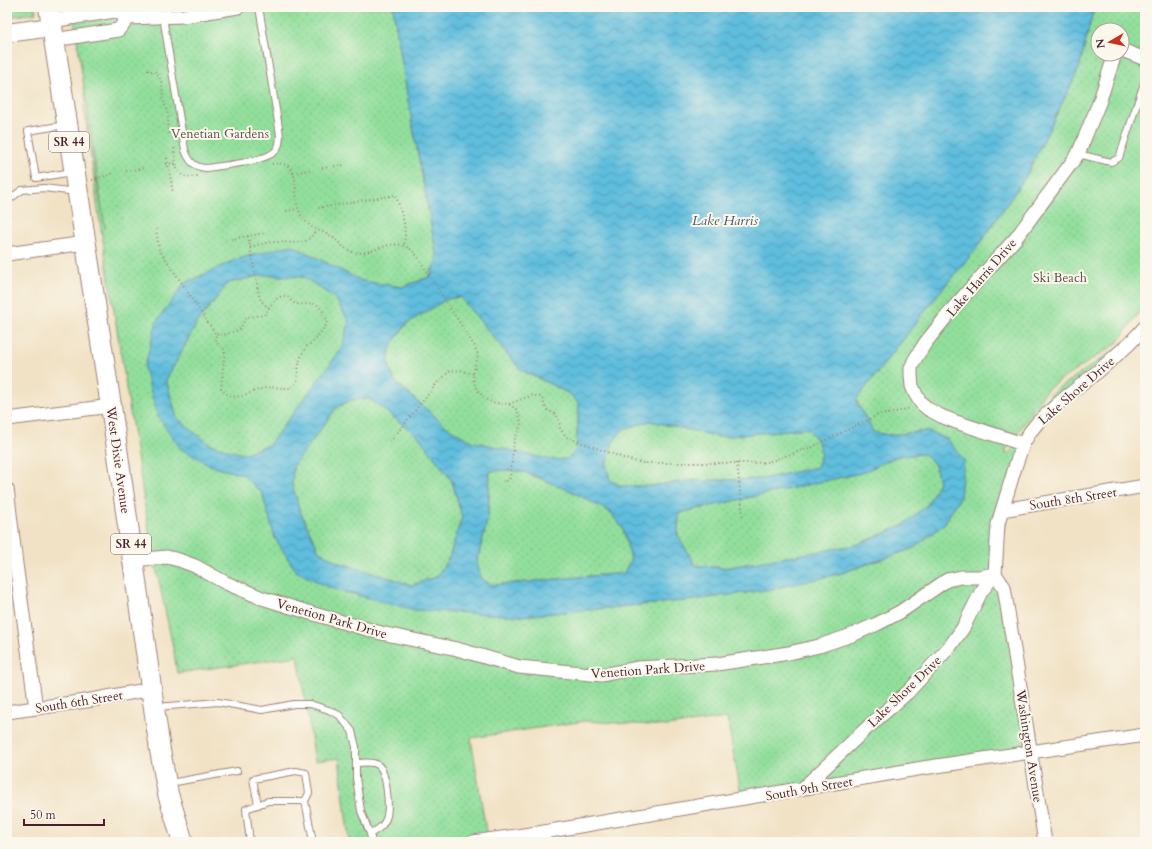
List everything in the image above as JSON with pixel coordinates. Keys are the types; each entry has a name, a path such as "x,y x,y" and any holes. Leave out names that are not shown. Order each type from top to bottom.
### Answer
{"main road":[{"name":"SR 44","path":"51,22 85,243"},
{"name":"West Dixie Avenue","path":"85,243 111,406 152,698 166,784 183,842"}],"street":[{"path":"7,33 51,22 115,11 129,18 162,12 182,16 238,7"},
{"path":"7,22 51,22 118,30 129,18"},
{"path":"1130,53 1145,59"},
{"name":"Lake Harris Drive","path":"1023,444 941,416 928,410 920,401 912,386 912,368 915,359 926,342 954,307 1016,238 1078,154 1099,103 1112,62"},
{"path":"7,254 85,243"},
{"name":"Lake Shore Drive","path":"802,788 908,692 951,645 970,615 981,592 995,574 998,524 1023,444 1030,432 1038,422 1060,401 1124,349 1145,327"},
{"path":"7,419 111,406"},
{"name":"South 8th Street","path":"1002,510 1145,486"},
{"path":"7,489 11,564 36,708"},
{"name":"Venetion Park Drive","path":"133,560 166,557 179,560 195,566 226,584 262,598 381,633 457,649 519,667 602,675 637,668 724,663 758,659 804,650 852,635 877,624 900,612 947,580 961,577 978,577 995,574"},
{"name":"Washington Avenue","path":"995,574 1004,587 1044,842"},
{"name":"South 6th Street","path":"7,712 152,698"},
{"name":"South 9th Street","path":"474,842 545,832 923,768 1145,735"}],"lane":[{"path":"162,12 185,150 193,165 207,168 263,158 274,152 279,146 279,128 259,7"},
{"path":"1078,154 1111,162 1119,158 1145,80"},
{"path":"67,124 28,131 36,178 74,172"},
{"path":"7,201 22,190 44,188 77,192"},
{"path":"152,698 218,702 262,710 294,704 310,704 339,715 352,731 356,746 356,778 361,811 372,842"},
{"path":"357,763 372,762 381,768 384,774 387,790 386,819 380,828 370,834"},
{"path":"166,784 237,770"},
{"path":"258,805 253,778 296,771 306,772 309,793 305,801 314,842"},
{"path":"250,842 246,809 268,801 305,801"}],"path":[{"path":"148,70 157,73 161,81 164,104 168,115 167,127 169,134"},
{"path":"167,158 173,193"},
{"path":"167,164 176,163"},
{"path":"266,165 282,163 291,168 298,209 306,221 316,230 327,234 342,247 353,252 366,252 386,245 404,246 411,250 422,264 455,318 475,347 478,355 473,374 474,383 478,391 485,399 494,403 509,404 534,395 540,396 546,409 557,415 560,428 566,437 629,460 654,463 768,462 812,447 880,414 902,410 914,406 920,401"},
{"path":"322,168 344,165"},
{"path":"126,171 146,168"},
{"path":"293,173 310,170"},
{"path":"92,180 114,173"},
{"path":"318,208 396,195 406,235 404,246"},
{"path":"286,211 298,209"},
{"path":"156,229 160,249 180,282 215,333 217,343 225,350 220,382 221,388 230,396 239,397 268,387 279,389 291,388 297,381 302,354 327,324 322,309 316,304 294,303 286,296 281,296 275,300 264,315 247,317 239,330 223,335 215,333"},
{"path":"250,247 272,242 301,242 310,238 316,230"},
{"path":"231,239 266,233"},
{"path":"248,236 257,289 261,301 269,308"},
{"path":"390,442 438,382 450,371 460,370 473,374"},
{"path":"503,481 508,481 510,478 514,441 521,425 516,410 509,404"},
{"path":"737,463 743,516"}],"green space":[{"path":"7,7 35,7 36,13 7,17"},
{"name":"Venetian Gardens","path":"71,7 393,7 407,94 437,258 429,277 402,287 361,281 292,245 157,321 145,368 158,417 216,468 242,474 262,493 275,538 296,571 521,616 694,600 772,589 839,574 914,548 944,524 960,497 927,431 888,435 873,432 856,400 939,293 976,249 1026,176 1079,69 1090,24 1090,62 1130,62 1130,22 1090,22 1094,7 1145,7 1145,304 1117,343 1047,389 1005,453 1010,453 1051,393 1115,350 1029,438 1012,475 998,568 1030,748 742,799 727,718 666,726 585,721 471,738 487,837 456,842 349,842 339,758 315,761 298,656 177,673 174,652 151,544 98,210 84,105 105,229"},
{"path":"263,275 304,277 336,299 349,322 341,350 269,445 242,454 209,444 177,418 166,380 197,323 228,283"},
{"path":"460,297 520,369 570,394 579,404 576,450 567,459 551,460 471,441 447,427 395,382 388,363 391,345 406,324 447,299"},
{"path":"370,399 419,437 452,481 462,517 449,558 436,577 412,585 337,562 319,551 300,511 292,485 293,467 336,408 351,400"},
{"path":"650,421 720,437 808,428 820,446 821,455 817,467 763,479 687,481 650,486 621,486 610,480 606,465 613,442 623,429"},
{"path":"925,454 935,465 939,482 928,504 904,525 856,545 724,568 695,565 678,535 679,513 861,473 898,456"},
{"path":"511,470 524,472 571,491 610,512 623,529 631,559 624,573 493,585 481,579 477,562 488,518 490,471"}],"water":[{"name":"Lake Harris","path":"393,7 1094,7 1079,69 1026,176 976,249 939,293 856,400 873,432 888,435 927,431 947,439 964,460 960,497 944,524 914,548 839,574 772,589 694,600 521,616 414,610 330,588 296,571 275,538 262,493 242,474 216,468 181,449 158,417 144,368 157,321 185,283 237,259 292,245 362,281 402,287 430,277 437,258 407,94","holes":["263,275 304,277 336,299 349,322 341,350 269,445 242,454 209,444 177,418 166,380 197,323 228,283","460,297 520,369 570,394 579,404 576,450 567,459 551,460 471,441 447,427 395,382 388,363 391,346 406,324 447,299","370,399 419,437 452,481 462,517 449,558 436,577 412,585 337,562 319,551 300,511 292,485 293,467 336,408 351,400","650,421 720,437 808,428 819,446 820,455 817,467 763,479 687,481 650,486 621,486 610,480 606,465 613,442 623,429","925,454 935,465 939,482 928,504 904,525 856,545 724,568 695,565 678,535 679,513 861,473 898,456","511,470 524,472 571,491 610,512 623,529 631,559 624,573 493,585 481,579 477,561 488,518 490,471"]}],"park label":[{"name":"Ski Beach","path":"1060,277"}]}
